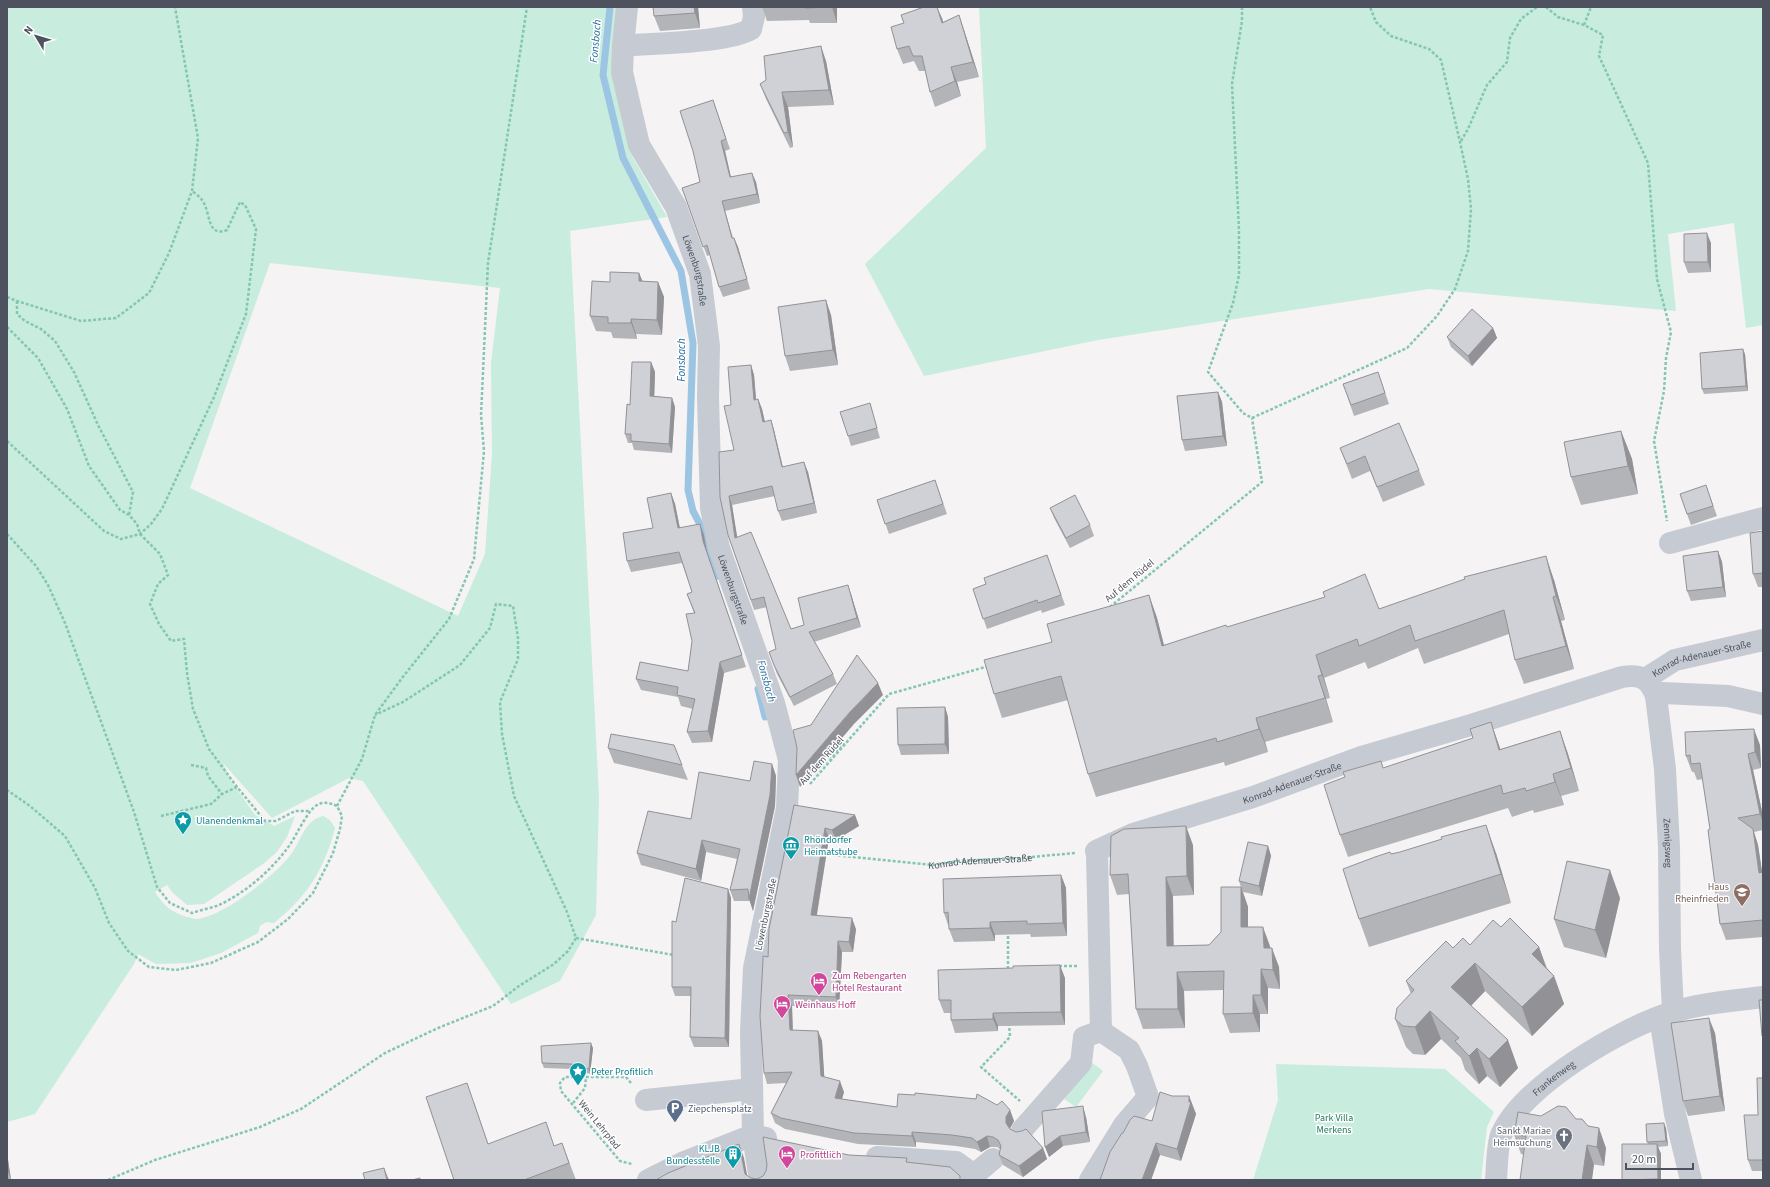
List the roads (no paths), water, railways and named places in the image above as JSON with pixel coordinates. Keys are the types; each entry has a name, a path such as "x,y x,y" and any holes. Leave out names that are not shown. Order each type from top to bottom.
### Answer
{"street":[{"name":"Löwenburgstraße","path":"627,7 622,72 639,145 676,207 700,274 709,346 708,397 711,508 718,548 774,703 789,760 787,805 754,968 751,1032 753,1135 760,1180"},
{"path":"623,46 699,40 743,34 751,29 754,17 753,7"},
{"path":"1670,543 1763,518"},
{"name":"Konrad-Adenauer-Straße","path":"1101,1031 1096,851 1133,834 1253,797 1361,757 1471,725 1622,677 1635,675 1650,687 1675,660 1763,640"},
{"path":"1650,687 1663,693 1728,696 1763,704"},
{"name":"Zennigsweg","path":"1650,687 1665,769 1669,847 1670,949 1667,1014"},
{"name":"Frankenweg","path":"1496,1180 1501,1136 1509,1120 1551,1079 1596,1049 1619,1036 1667,1014 1702,1004 1763,997"},
{"path":"1667,1014 1675,1114 1691,1180"},
{"path":"1028,1122 1081,1063 1084,1037 1101,1031 1129,1050 1137,1066 1148,1097 1124,1125 1090,1180"},
{"path":"646,1100 752,1089"},
{"path":"648,1180 682,1163 753,1135 783,1141"},
{"path":"856,1156 956,1162 975,1177 993,1159"}],"waterway":[{"name":"Fonsbach","path":"610,7 603,75 623,158 681,271 693,343 688,490 693,511 703,530 708,553 718,576"},
{"name":"Fonsbach","path":"758,689 765,717"}],"place":[{"name":"Ulanendenkmal","path":"183,835"},
{"name":"Rhöndorfer Heimatstube","path":"791,860"},
{"name":"Haus Rheinfrieden","path":"1742,907"},
{"name":"Zum Rebengarten Hotel Restaurant","path":"819,996"},
{"name":"Weinhaus Hoff","path":"782,1019"},
{"name":"Peter Profitlich","path":"578,1086"},
{"name":"Ziepchensplatz","path":"675,1123"},
{"name":"Sankt Mariae Heimsuchung","path":"1564,1151"},
{"name":"KLJB Bundesstelle","path":"733,1169"},
{"name":"Profittlich","path":"787,1169"}],"park label":[{"name":"Park Villa Merkens","path":"1334,1122"}]}
